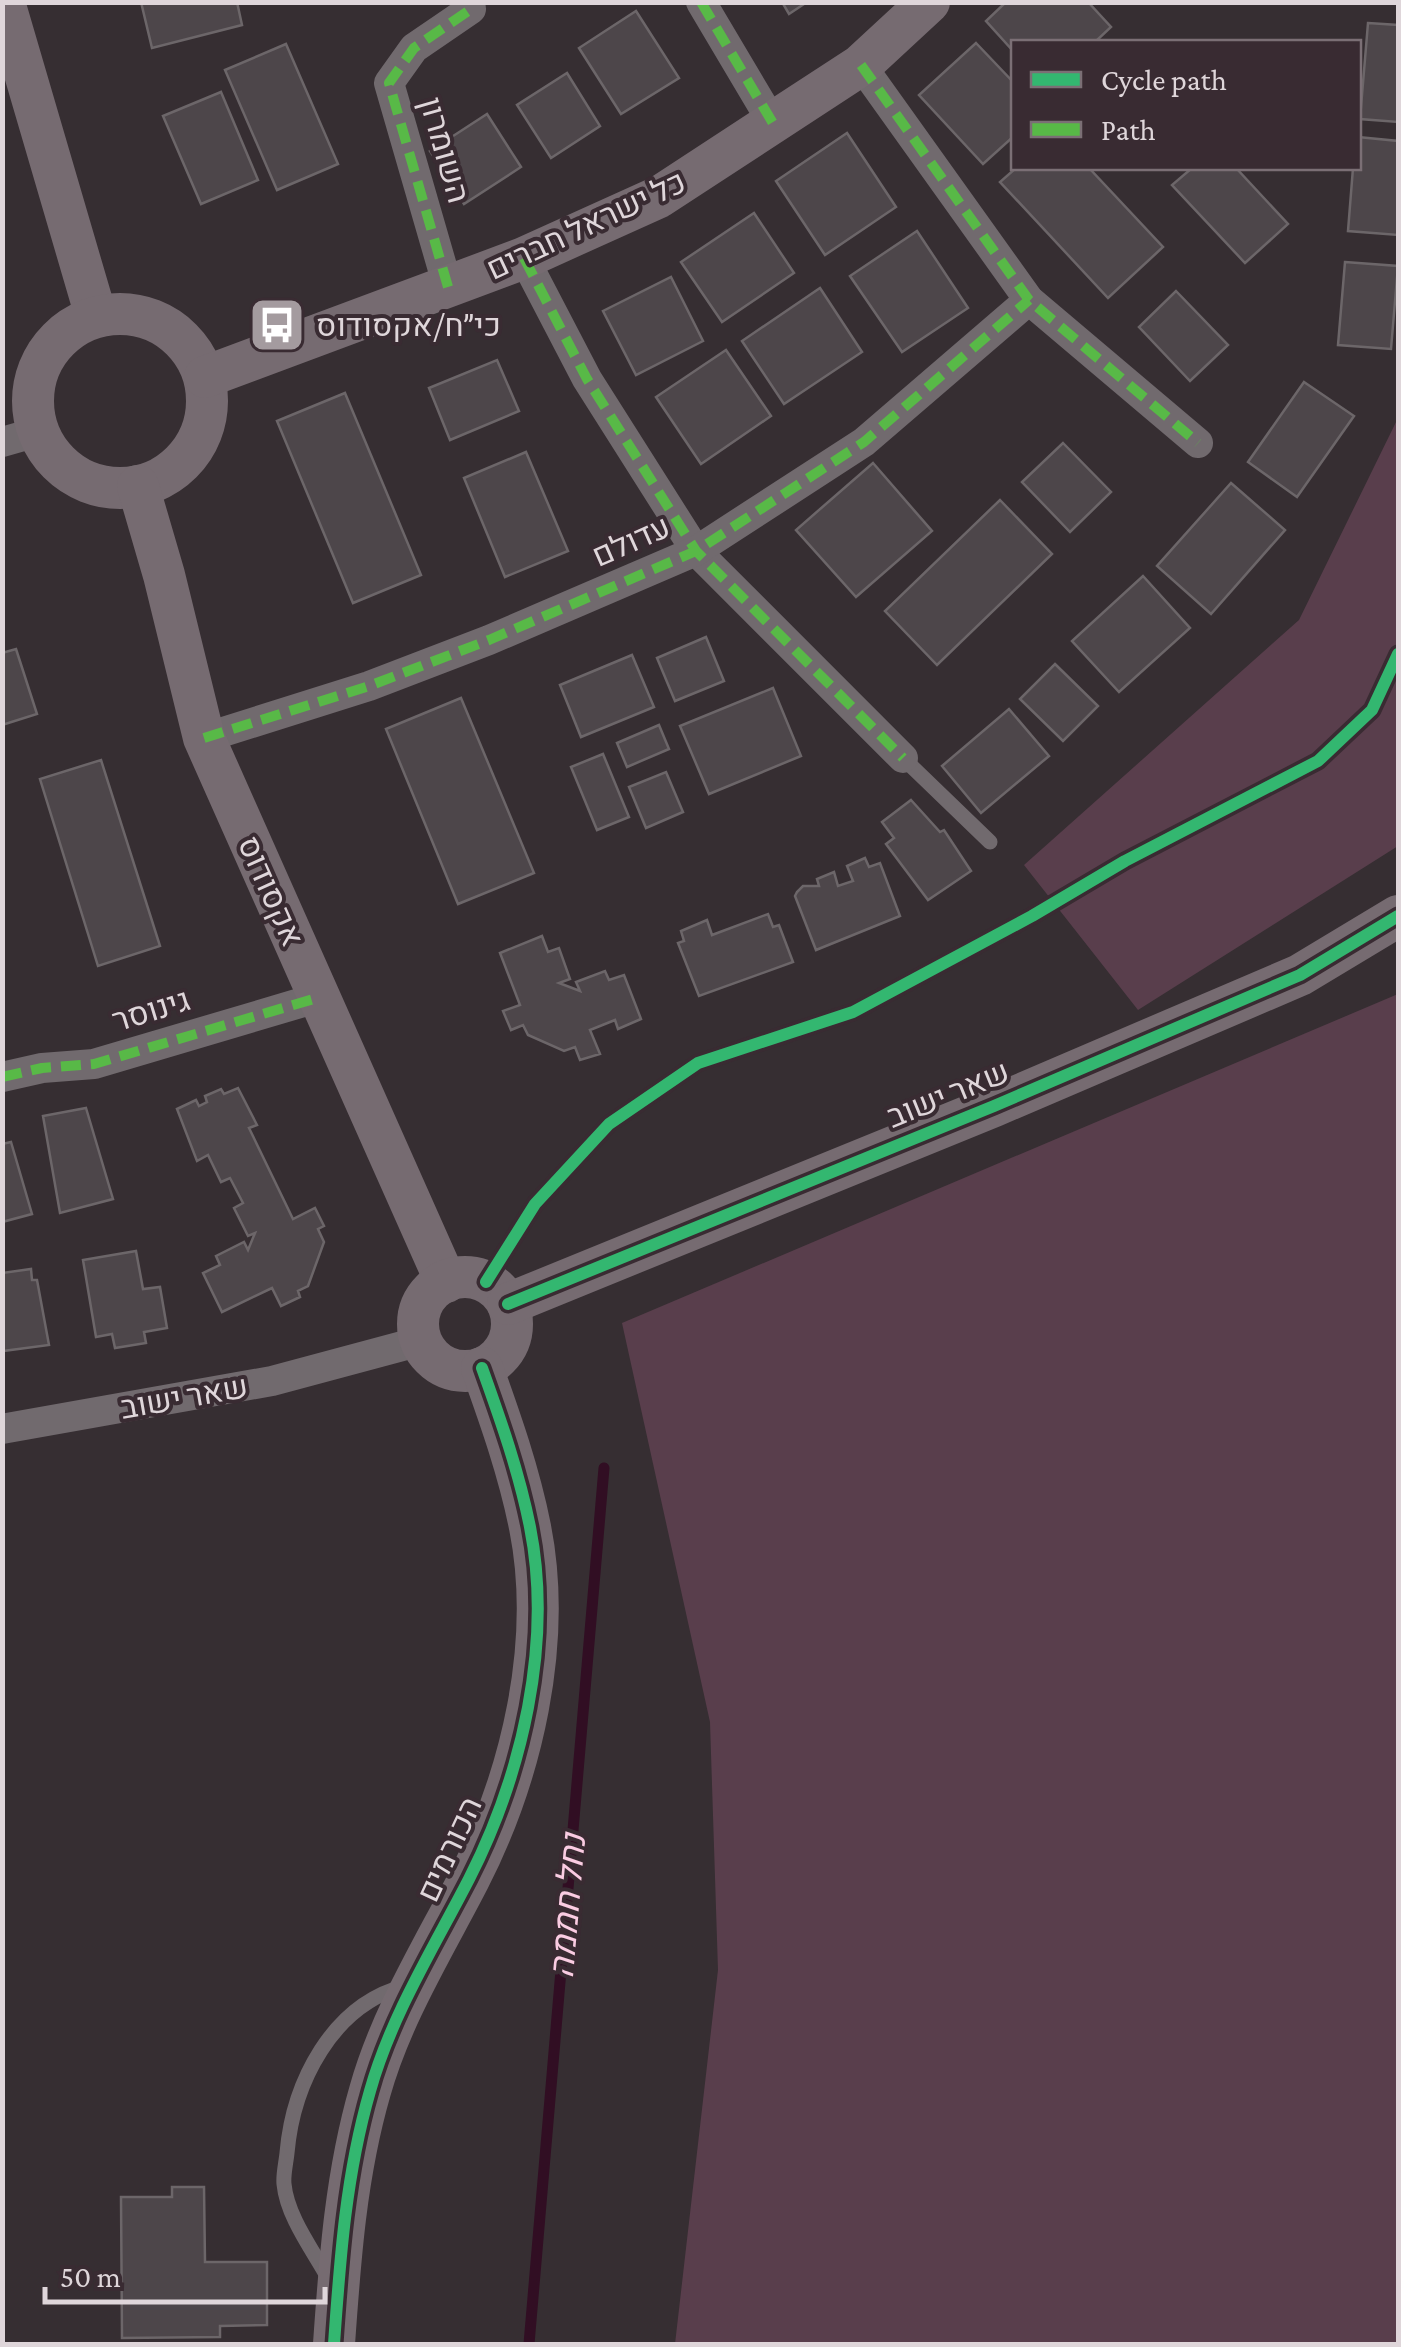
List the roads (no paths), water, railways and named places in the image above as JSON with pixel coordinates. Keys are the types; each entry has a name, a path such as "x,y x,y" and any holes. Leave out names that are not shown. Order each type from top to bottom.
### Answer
{"street":[{"path":"4,2 96,316"},
{"path":"701,2 774,125"},
{"name":"כל ישראל חברים","path":"205,378 524,258 659,197 861,66 928,2"},
{"name":"השומרון","path":"448,287 389,83 414,48 471,9"},
{"path":"861,66 1029,300 1198,443"},
{"path":"524,258 586,378 696,551 902,758"},
{"name":"עדולם","path":"204,738 386,680 696,551 864,442 1029,300"},
{"path":"119,312 142,315 163,324 182,338 196,356 205,378 208,406 201,434 186,458 164,476 138,486 113,488 89,483 20,437 32,404 35,374 48,349 69,328 96,316 119,312"},
{"name":"אקסודוס","path":"138,486 204,738 446,1282"},
{"name":"שאר ישוב","path":"508,1304 994,1106 1300,974 1398,916"},
{"name":"גינוסר","path":"2,1076 94,1064 317,998"},
{"path":"459,1278 486,1282 508,1304 513,1319 506,1349 482,1368 452,1370 428,1353 421,1341 420,1313 434,1289 446,1282 459,1278"},
{"name":"שאר ישוב","path":"2,1429 272,1381 421,1341"},
{"name":"הכורמים","path":"334,2344 344,2204 370,2088 414,1983 471,1874 512,1776 530,1692 537,1610 531,1530 511,1446 482,1368"}],"lane":[{"path":"902,758 990,842"},
{"path":"337,2296 284,2185 289,2134 308,2068 339,2026 380,1992 414,1983"}],"waterway":[{"name":"נחל חממה","path":"529,2344 604,1468"}],"place":[{"name":"כי״ח/אקסודוס","path":"277,325"}]}
